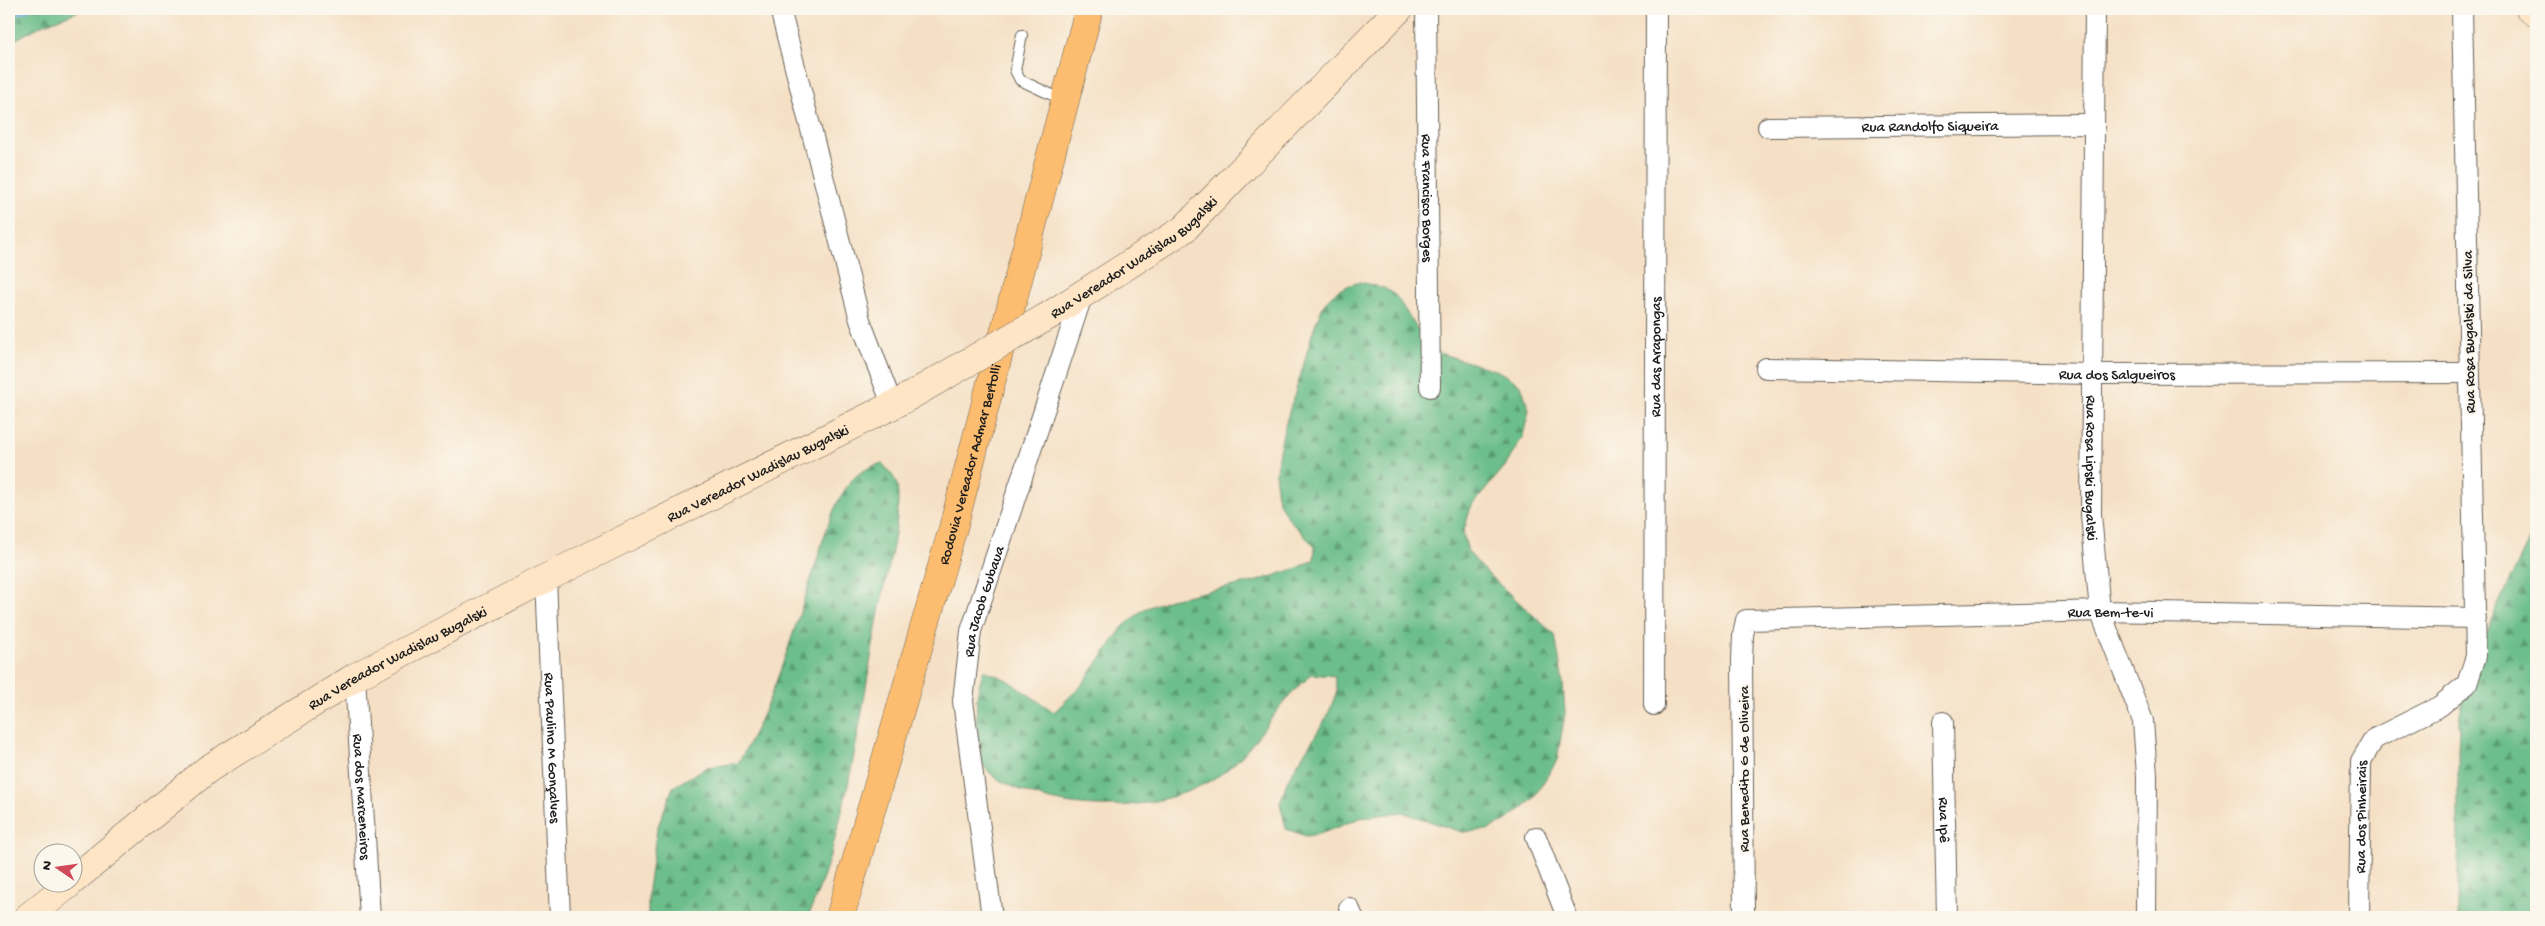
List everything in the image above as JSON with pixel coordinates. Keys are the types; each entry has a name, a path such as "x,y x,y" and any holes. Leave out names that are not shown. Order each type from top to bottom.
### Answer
{"highway":[{"name":"Rodovia Vereador Admar Bertolli","path":"840,917 952,528 1063,100 1089,9"}],"main road":[{"name":"Rua Vereador Wadislau Bugalski","path":"82,873 208,769 355,677 546,578 898,403 1082,296 1184,229 1399,9"},
{"path":"2530,9 2536,13"},
{"path":"28,917 57,894"}],"street":[{"path":"780,9 860,320 898,403"},
{"name":"Rua Francisco Borges","path":"1426,9 1430,387"},
{"name":"Rua das Arapongas","path":"1654,705 1656,9"},
{"name":"Rua Rosa Lipski Bugalski","path":"2095,9 2092,124 2090,515 2100,611 2143,721 2147,775 2146,917"},
{"name":"Rua Rosa Bugalski da Silva","path":"2462,9 2468,373 2476,656"},
{"name":"Rua Randolfo Siqueira","path":"1768,127 2092,124"},
{"name":"Rua Jacob Gubaua","path":"992,917 962,701 971,631 1082,296"},
{"name":"Rua dos Salgueiros","path":"1766,368 2092,374 2468,373"},
{"name":"Rua Paulino M Gonçalves","path":"546,578 560,917"},
{"name":"Rua Bem-te-vi","path":"1746,620 2100,611 2476,618"},
{"name":"Rua Benedito G de Oliveira","path":"1744,917 1742,660 1746,620"},
{"name":"Rua dos Pinheirais","path":"2358,917 2361,761 2374,739 2440,706 2467,684 2476,656"},
{"name":"Rua dos Marceneiros","path":"355,677 370,917"},
{"name":"Rua Ipê","path":"1943,722 1947,917"},
{"path":"1536,836 1567,917"}],"lane":[{"path":"1022,36 1015,70 1020,80 1063,100"}],"green space":[{"path":"9,9 84,9 42,25 9,43"},
{"path":"1360,282 1384,288 1396,296 1420,333 1439,353 1498,371 1521,385 1529,410 1523,436 1506,465 1471,507 1463,533 1468,552 1491,577 1555,635 1563,684 1565,713 1557,760 1533,799 1509,819 1487,830 1462,832 1402,812 1360,818 1320,834 1306,836 1286,829 1280,803 1288,779 1327,717 1337,691 1334,676 1312,674 1284,702 1240,758 1230,767 1196,788 1172,797 1146,803 1092,806 1066,803 1041,797 1004,783 995,777 984,766 979,747 977,697 984,670 1007,680 1054,712 1081,686 1123,627 1144,609 1170,599 1254,582 1298,568 1314,560 1315,547 1291,521 1278,498 1276,475 1278,460 1289,411 1320,312 1327,300 1335,293"},
{"path":"882,463 897,485 898,499 895,531 852,767 834,843 808,917 648,917 648,889 657,829 673,787 707,767 738,763 771,694 813,573 826,529 835,508 853,478 866,469"},
{"path":"2536,525 2536,917 2458,917 2458,754 2459,721 2464,690 2490,622"}],"waterway":[{"path":"9,15 27,9"}]}
